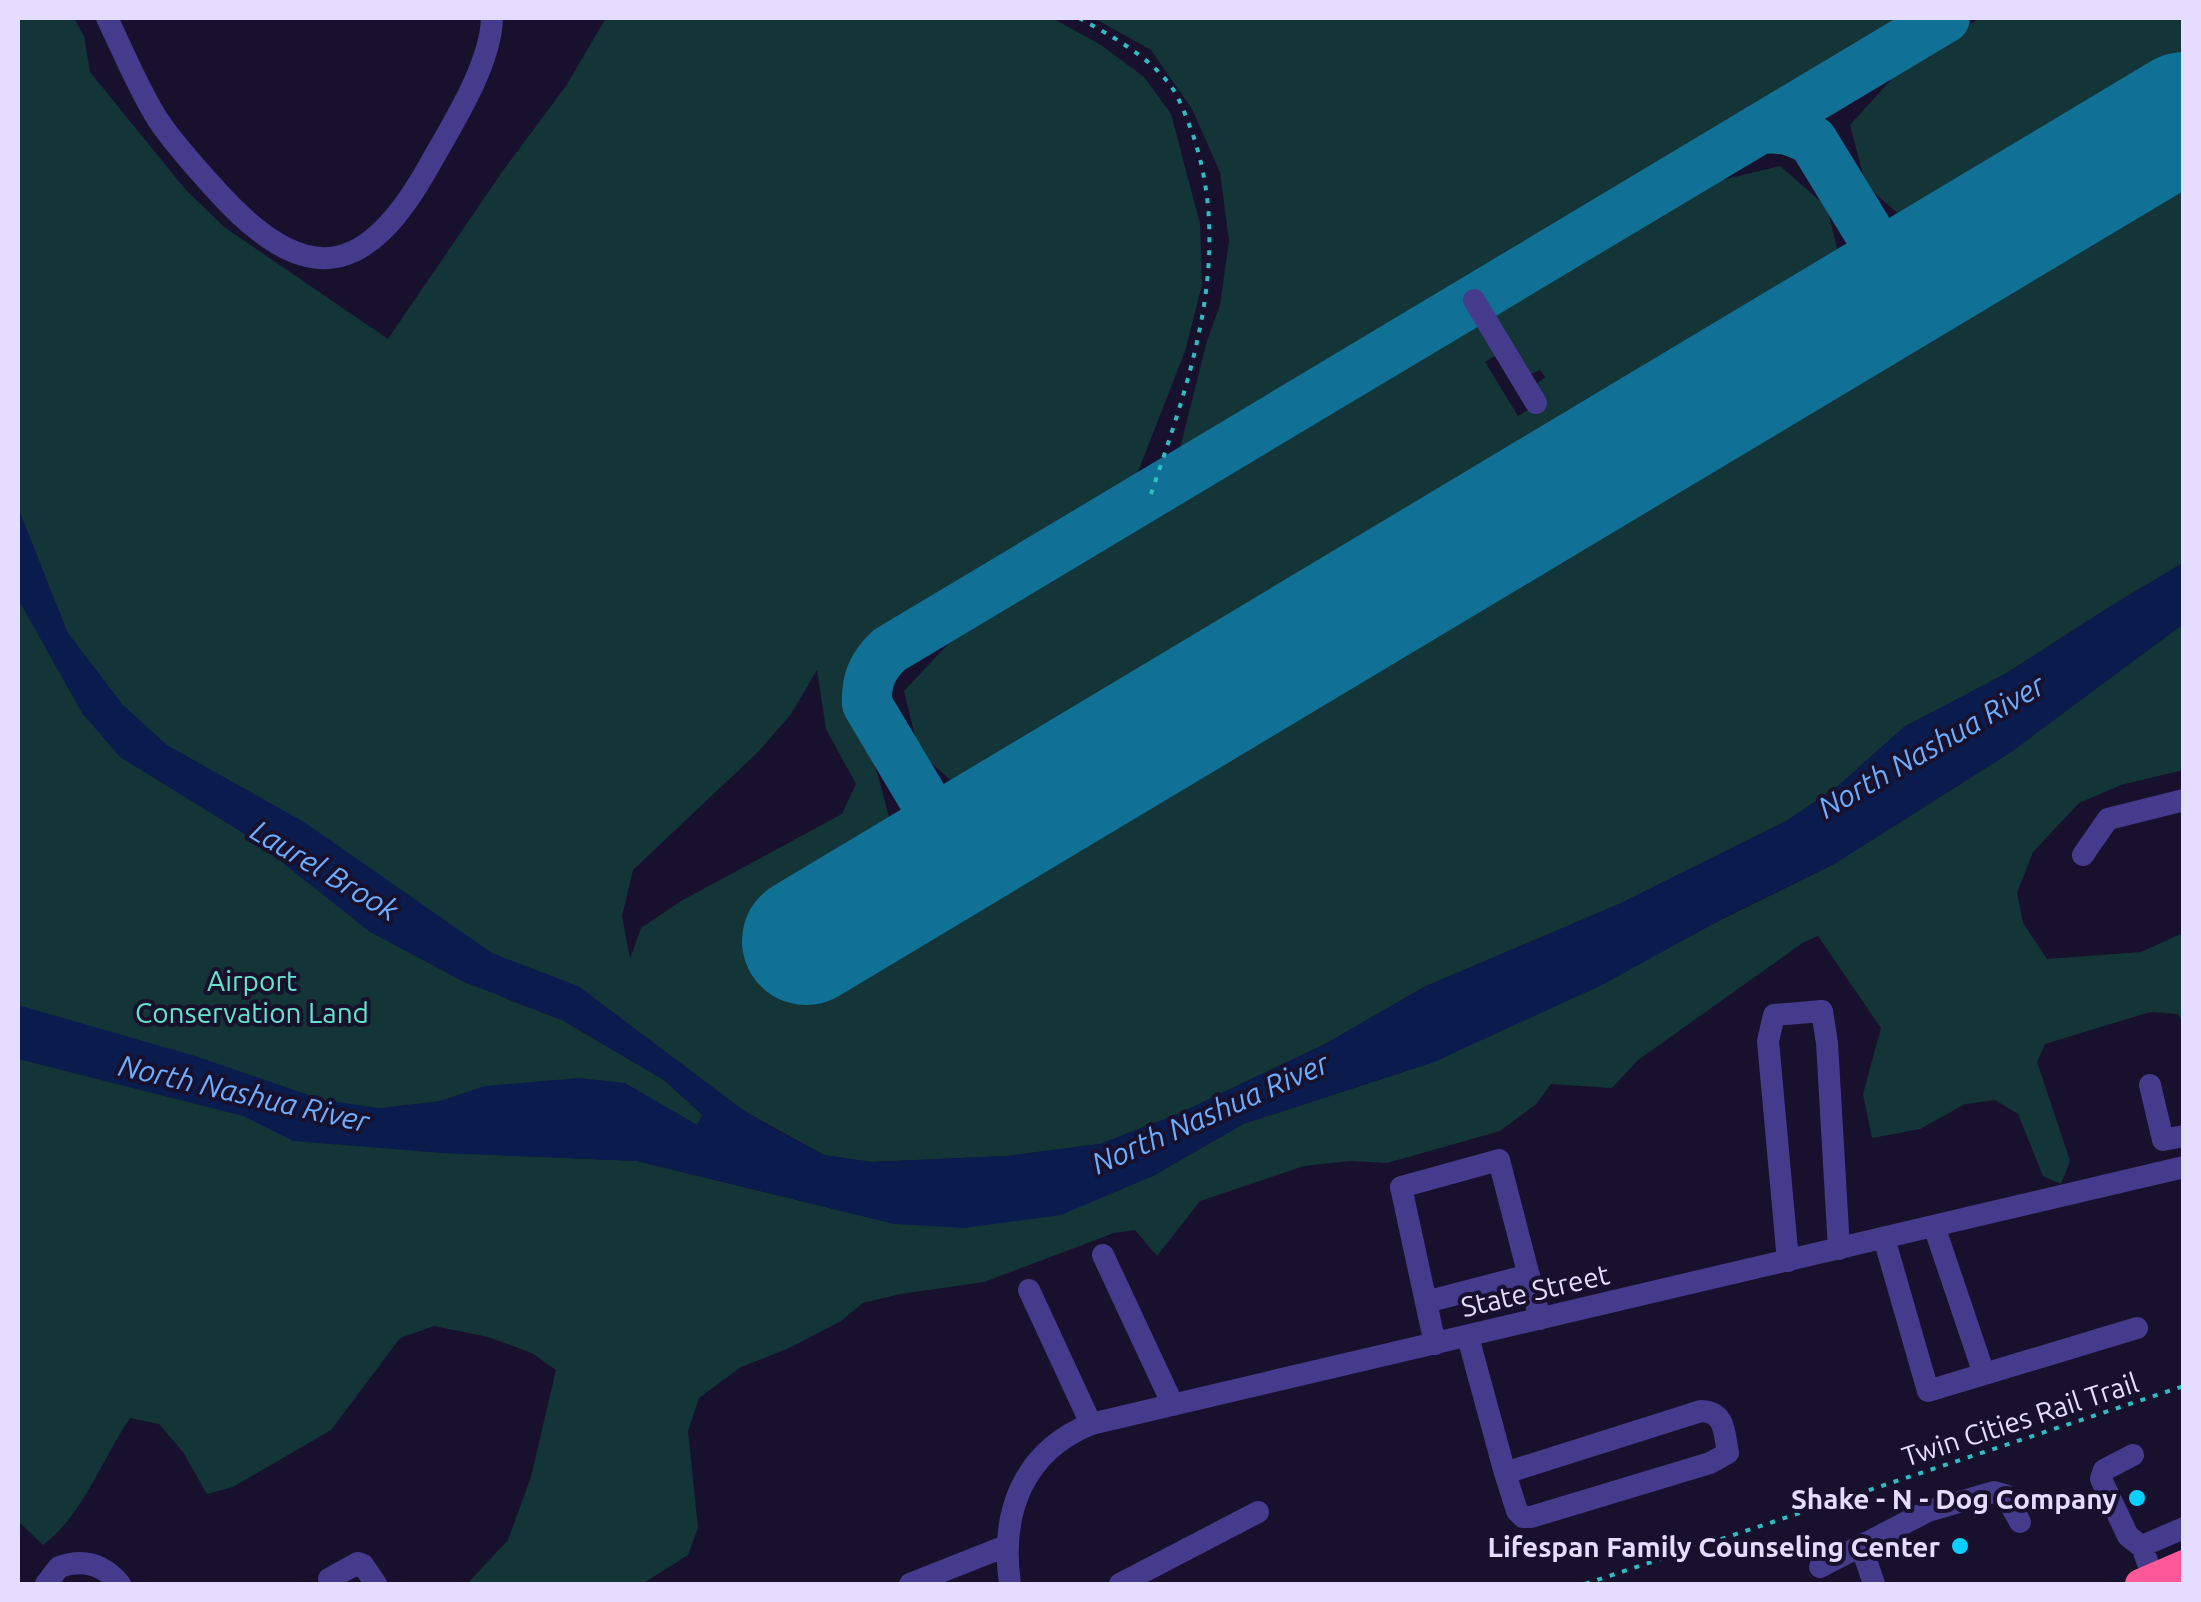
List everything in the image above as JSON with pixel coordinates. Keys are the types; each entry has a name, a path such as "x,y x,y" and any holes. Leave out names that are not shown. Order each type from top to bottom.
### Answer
{"highway":[{"path":"2147,1581 2184,1565"}],"street":[{"path":"107,18 157,118 192,164 245,223 272,244 297,256 320,259 342,257 398,218 460,111 487,47 492,18"},
{"path":"1474,300 1536,404"},
{"path":"2082,854 2108,819 2184,800"},
{"path":"1788,1261 1768,1041 1774,1014 1822,1011 1839,1249"},
{"path":"2150,1086 2162,1140 2184,1136"},
{"path":"1435,1344 1401,1188 1499,1160 1540,1319"},
{"name":"State Street","path":"1010,1584 1006,1546 1009,1520 1028,1475 1046,1451 1068,1434 1091,1424 2184,1167"},
{"path":"1934,1226 1984,1374"},
{"path":"1884,1238 1928,1391 2137,1328"},
{"path":"1103,1255 1173,1406"},
{"path":"1426,1302 1528,1274"},
{"path":"1029,1290 1091,1424"},
{"path":"1468,1336 1504,1473 1516,1511 1523,1517 1710,1463 1728,1453 1721,1418 1713,1411 1701,1410 1504,1473"},
{"path":"2132,1455 2104,1470 2101,1480 2128,1536 2142,1547 2147,1581"},
{"path":"1820,1567 1928,1510 1994,1492 2005,1495 2020,1522"},
{"path":"1120,1584 1258,1512"},
{"path":"2142,1547 2184,1528"},
{"path":"1861,1545 1874,1584"},
{"path":"910,1584 1006,1546"},
{"path":"46,1584 59,1567 82,1562 110,1573 120,1584"},
{"path":"329,1579 358,1563 376,1584"}],"path":[{"path":"1080,18 1137,53 1172,88 1201,159 1209,250 1202,328 1151,494"},
{"name":"Twin Cities Rail Trail","path":"1585,1584 2184,1386"}],"green space":[{"name":"Airport Conservation Land","path":"18,18 74,18 84,36 90,72 185,189 224,227 388,339 566,86 606,18 1052,18 1101,45 1144,77 1171,114 1200,224 1202,285 1185,351 1132,487 876,638 862,657 854,675 853,706 878,776 894,838 781,907 828,979 2183,166 2183,563 2005,674 1904,727 1838,786 1788,820 1619,904 1424,987 1327,1043 1178,1114 1100,1144 1007,1156 871,1162 824,1155 744,1111 578,986 507,999 562,1020 664,1080 703,1115 697,1125 624,1083 431,1152 637,1161 895,1224 1153,1176 1243,1124 1434,1062 1834,864 2011,752 2183,624 2183,770 2121,785 2079,803 2033,852 2017,893 2023,923 2047,959 2141,952 2183,933 2183,1023 2178,1014 2150,1012 2045,1044 2037,1062 2070,1161 2061,1184 2043,1176 2018,1114 1995,1100 1965,1104 1920,1129 1872,1138 1863,1094 1881,1028 1818,936 1804,942 1638,1060 1612,1088 1551,1084 1536,1104 1500,1131 1387,1163 1350,1161 1304,1166 1200,1201 1157,1256 1135,1230 1114,1233 984,1282 863,1303 841,1321 741,1367 699,1398 688,1431 698,1528 688,1555 642,1584 467,1584 508,1540 531,1477 556,1370 532,1353 488,1337 434,1326 400,1338 331,1430 233,1487 207,1494 183,1452 159,1424 130,1418 81,1502 43,1545 18,1521 18,562 41,566 18,508","holes":["817,670 826,729 856,784 842,814 681,901 641,928 630,959 622,916 633,870 759,751 791,714"]},
{"path":"1094,18 1913,18 1178,456 1220,305 1229,241 1220,172 1192,109 1151,50"},
{"path":"1980,18 2183,18 2183,65 1913,227 1866,185 1850,125 1897,73"},
{"path":"1780,166 1827,207 1842,269 966,794 919,752 904,691 950,642 1082,553 1476,317 1498,354 1485,362 1518,416 1541,402 1534,386 1545,377 1540,370 1527,376 1488,311 1566,262 1714,182"}],"water":[{"path":"18,508 68,633 123,705 167,745 304,822 492,953 578,986 744,1111 824,1155 871,1162 1007,1156 1100,1144 1178,1114 1327,1043 1424,987 1619,904 1788,820 1838,786 1904,727 2005,674 2183,563 2183,624 2011,752 1834,864 1733,913 1602,985 1434,1062 1243,1124 1153,1176 1061,1215 964,1228 895,1224 637,1161 442,1153 293,1141 243,1116 18,1059 18,1005 195,1056 323,1100 379,1108 440,1101 485,1086 579,1078 625,1083 697,1125 702,1115 664,1080 562,1020 464,982 370,932 251,838 120,757 82,713 18,599"}],"taxiway":[{"path":"955,852 867,704 871,674 889,650 1945,18"},
{"path":"1759,129 1787,130 1813,141 1876,244 1875,282 1852,313"},
{"path":"1876,244 1893,256 1910,261 1949,256"}],"runway":[{"path":"806,941 2184,116"}],"place":[{"name":"Shake - N - Dog Company","path":"2137,1498"},
{"name":"Lifespan Family Counseling Center","path":"1960,1546"}],"water label":[{"name":"North Nashua River","path":"1931,746"},
{"name":"Laurel Brook","path":"325,870"},
{"name":"North Nashua River","path":"244,1093"},
{"name":"North Nashua River","path":"1210,1113"}]}
